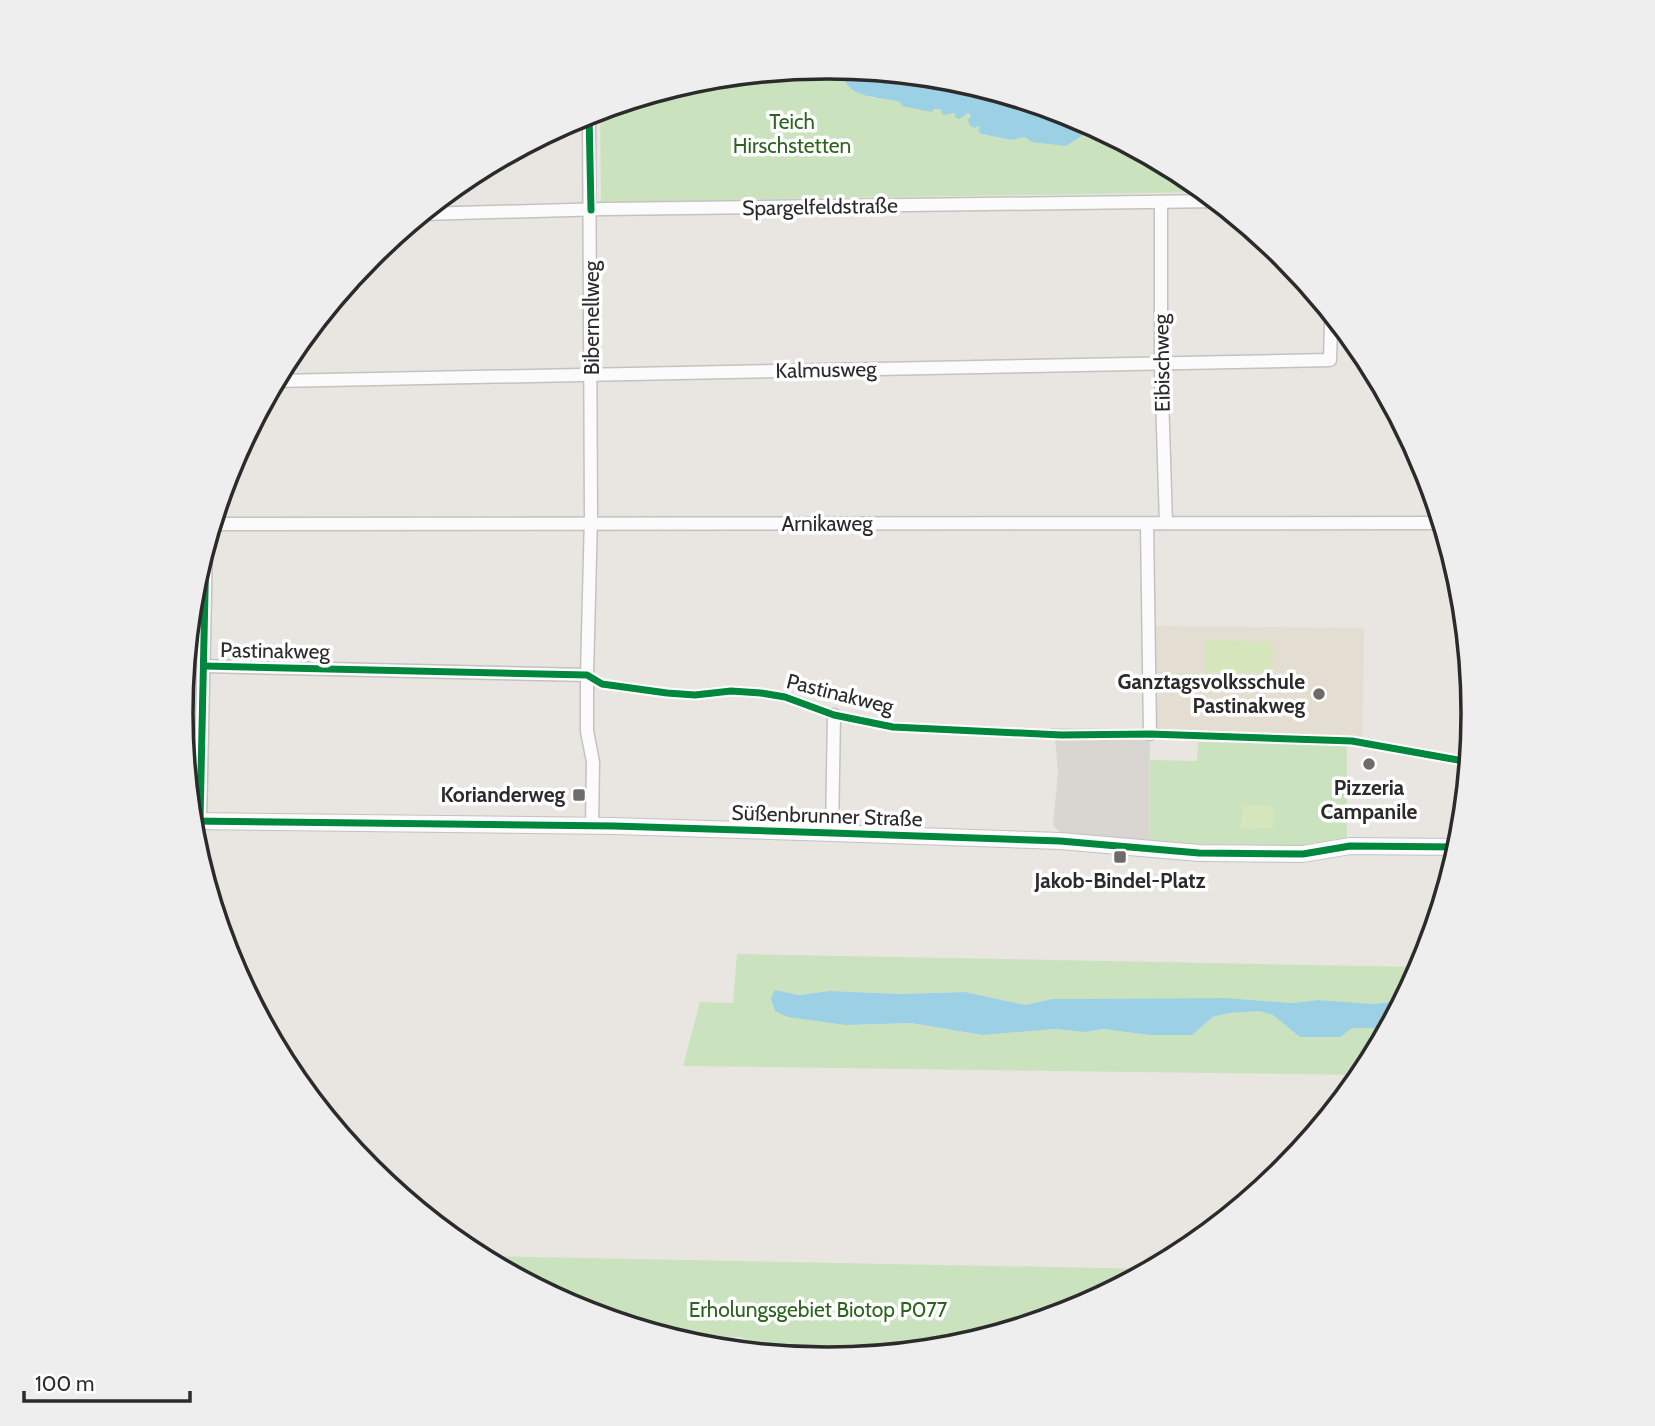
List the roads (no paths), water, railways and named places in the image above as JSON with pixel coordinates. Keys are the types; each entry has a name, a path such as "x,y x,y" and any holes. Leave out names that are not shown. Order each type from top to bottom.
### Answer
{"street":[{"name":"Bibernellweg","path":"589,125 592,210 591,524"},
{"name":"Spargelfeldstraße","path":"436,214 1202,202"},
{"name":"Eibischweg","path":"1161,203 1161,364 1166,523"},
{"name":"Kalmusweg","path":"288,380 1330,360 1331,327"},
{"name":"Arnikaweg","path":"222,524 1432,523"},
{"path":"591,524 586,676 587,731 593,762 592,826"},
{"path":"1147,524 1150,734"},
{"path":"199,793 202,757 205,588"},
{"name":"Pastinakweg","path":"204,666 586,676"},
{"path":"832,833 834,715"},
{"name":"Süßenbrunner Straße","path":"203,821 592,826 832,833 1064,841 1199,853 1303,855 1350,846 1448,847"}],"water":[{"path":"844,79 910,84 951,91 1031,112 1087,135 1066,146 1032,142 1025,137 1011,140 981,134 979,126 970,126 968,120 971,116 968,113 959,119 955,117 955,113 943,115 940,109 934,109 932,112 863,95"},
{"path":"775,990 799,995 830,991 899,994 965,992 1025,1005 1052,999 1226,998 1293,1003 1318,1000 1373,1004 1392,1002 1378,1028 1352,1028 1340,1037 1300,1037 1273,1015 1259,1011 1213,1017 1192,1035 1150,1035 1103,1029 1086,1032 1054,1029 983,1035 911,1023 847,1025 788,1017 775,1011 771,998"}],"place":[{"name":"Ganztagsvolksschule Pastinakweg","path":"1319,694"},
{"name":"Pizzeria Campanile","path":"1369,764"},
{"name":"Korianderweg","path":"579,795"},
{"name":"Jakob-Bindel-Platz","path":"1120,857"}],"park label":[{"name":"Teich Hirschstetten","path":"792,134"},
{"name":"Erholungsgebiet Biotop P077","path":"818,1310"}]}
